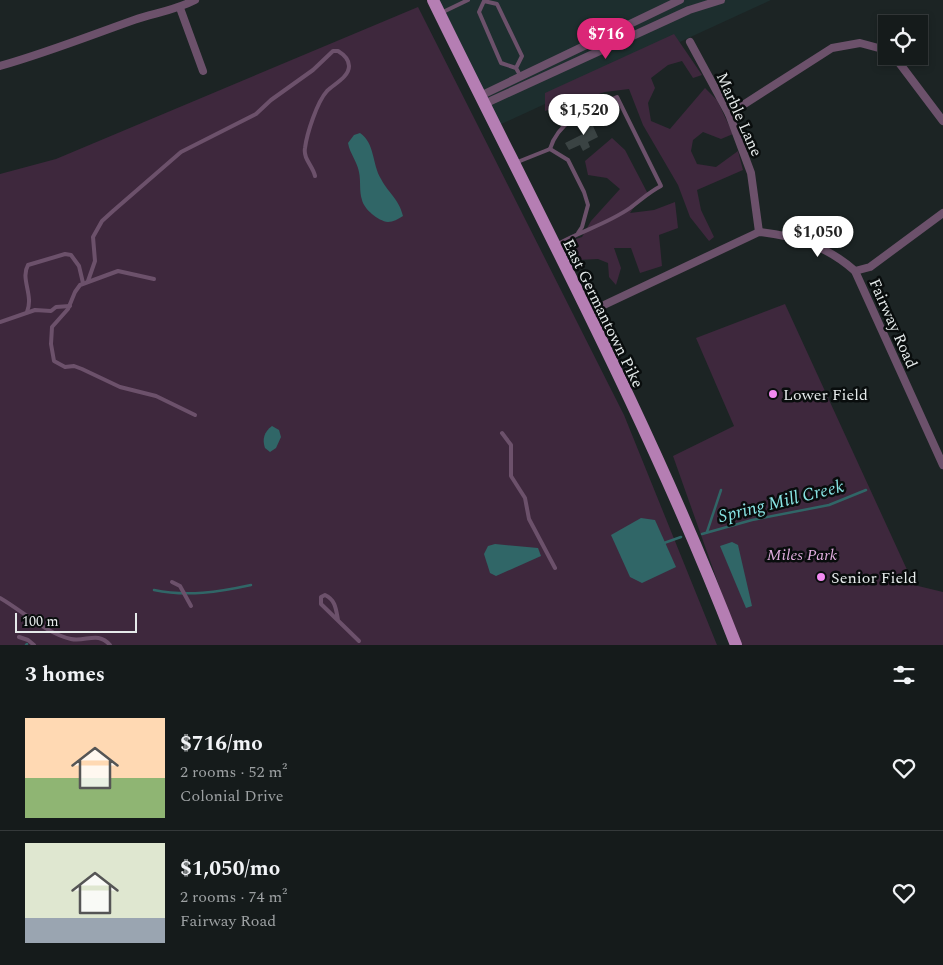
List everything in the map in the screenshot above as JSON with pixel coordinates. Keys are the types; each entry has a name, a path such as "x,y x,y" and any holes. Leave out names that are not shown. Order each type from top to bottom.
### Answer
{"main road":[{"name":"East Germantown Pike","path":"433,0 587,312 690,529 736,645"}],"street":[{"path":"0,66 52,51 135,20 180,8 195,0"},
{"path":"482,100 521,77 680,0"},
{"path":"482,100 689,10 721,0"},
{"path":"180,8 203,71"},
{"name":"Marble Lane","path":"690,42 729,114 751,173 759,232"},
{"path":"729,114 832,48 860,43 878,48"},
{"path":"901,65 943,122"},
{"path":"855,271 870,267 943,213"},
{"path":"587,312 759,232"},
{"name":"Fairway Road","path":"759,232 802,240 824,248 839,256 855,271 943,465"}],"lane":[{"path":"440,14 468,0"},
{"path":"516,68 522,56 497,4 484,1 479,12 502,63 516,68 521,77"},
{"path":"88,281 95,261 93,237 102,222 113,211 181,152 256,114 271,100 313,70 333,51 338,51 348,60 349,67 346,74 326,92 309,129 304,151 306,159 313,167 315,176"},
{"path":"550,149 553,139 575,116 617,97 661,186 648,192 622,212 588,231 578,232"},
{"path":"513,163 550,149"},
{"path":"550,149 568,160 584,192 588,205 582,227 578,232 554,246"},
{"path":"27,312 30,293 25,275 28,265 65,254 71,255 79,266 83,283"},
{"path":"154,279 118,271 83,283 75,292 70,306 52,327 51,344 54,361 65,367 74,366 82,369 120,387 156,396 195,415"},
{"path":"0,322 35,310 51,311 56,307 70,306"},
{"path":"502,433 511,445 511,476 525,498 530,519 555,568"},
{"path":"172,582 182,590 191,606"},
{"path":"338,620 335,604 331,597 326,595 321,597 321,604 359,642"},
{"path":"0,598 40,624 70,639 100,638 106,639 110,645"},
{"path":"18,637 28,640 34,645"}],"shaded area":[{"path":"433,0 771,0 495,127"}],"green space":[{"path":"418,7 624,415 717,645 0,645 0,174 56,159"},
{"path":"674,34 702,75 693,78 682,61 668,65 651,78 655,88 648,103 651,121 670,129 705,88 717,100 733,134 721,139 703,132 693,140 691,151 697,164 716,167 738,151 743,170 697,190 701,210 714,237 709,241 690,217 678,185 643,125 629,89 605,92 545,111 545,93"},
{"path":"612,138 625,150 648,194 638,201 630,213 654,210 675,202 678,228 659,235 662,266 640,273 631,248 614,248 621,268 616,285 609,277 608,263 598,259 577,260 564,243 582,237 591,221 620,189 607,178 588,175 585,161"},
{"name":"Miles Park","path":"785,304 914,585 943,592 943,645 740,645 673,456 734,426 696,338"}],"water":[{"path":"360,133 365,137 371,148 381,179 401,210 403,216 394,221 388,222 376,217 368,211 363,203 360,175 348,143 354,135"},
{"path":"272,426 279,430 281,437 276,448 270,452 265,448 264,439 265,433"},
{"path":"641,518 655,520 676,567 642,583 630,577 611,535"},
{"path":"732,542 738,545 752,606 746,608 720,546"},
{"path":"495,544 538,548 541,556 496,576 490,573 484,554 488,546"}],"building":[{"path":"589,117 598,137 588,142 590,147 583,151 580,145 569,150 565,143 583,134 578,123"}],"waterway":[{"path":"707,532 721,490"},
{"name":"Spring Mill Creek","path":"702,534 752,520 829,505 866,490"},
{"name":"Spring Mill Creek","path":"664,543 681,537"},
{"name":"Spring Mill Creek","path":"154,590 203,593 251,585"}],"place":[{"name":"Lower Field","path":"773,394"},
{"name":"Senior Field","path":"821,577"}]}
